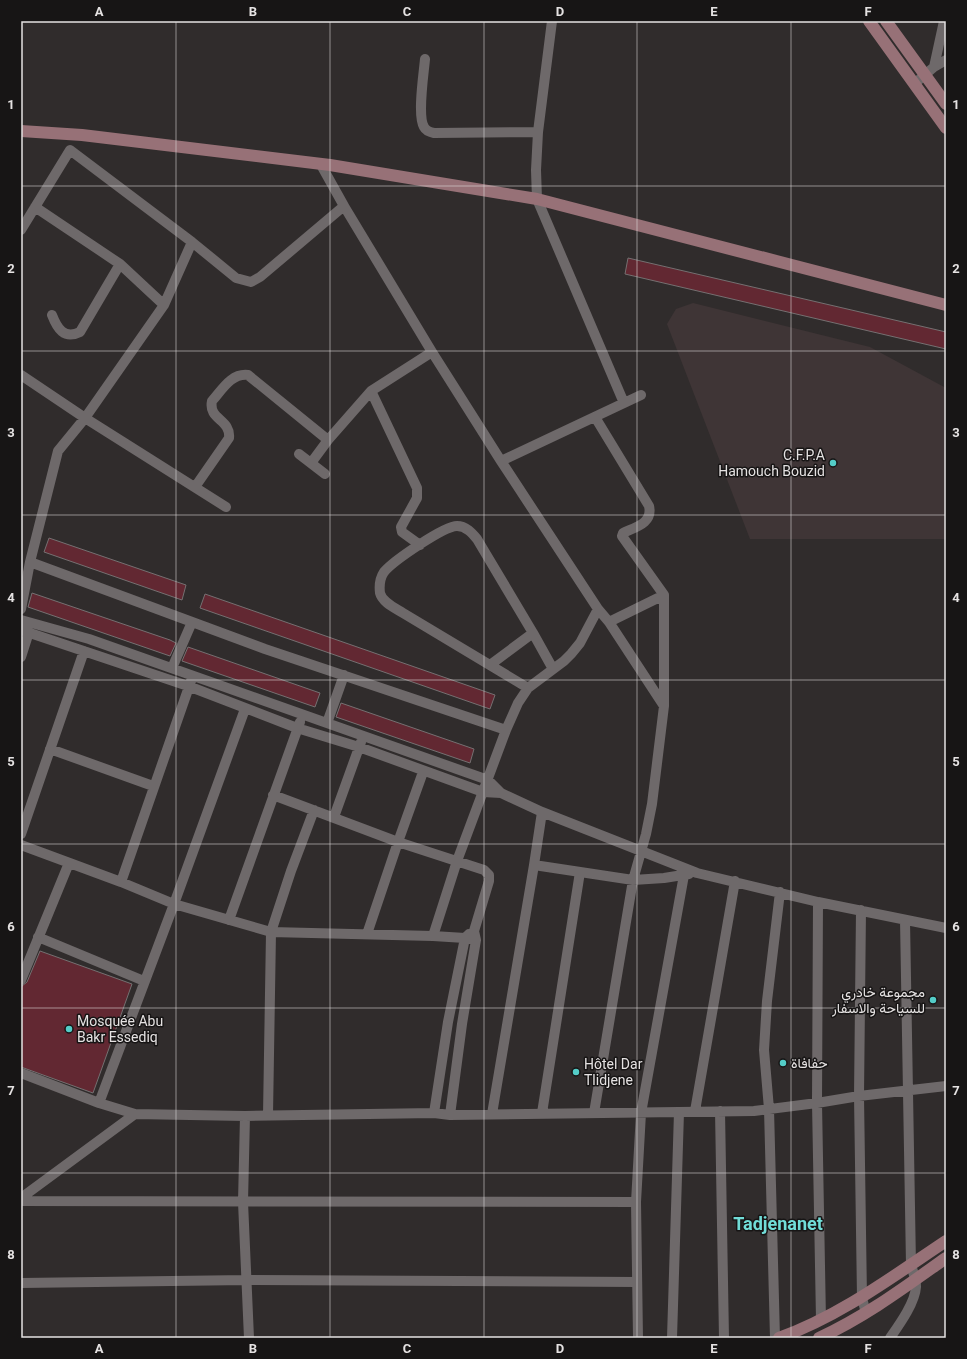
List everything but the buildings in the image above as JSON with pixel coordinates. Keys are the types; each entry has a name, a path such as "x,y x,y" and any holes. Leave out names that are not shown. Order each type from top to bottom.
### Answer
{"street":[{"path":"552,21 538,132 536,170 537,199 624,403"},
{"path":"869,21 946,128"},
{"path":"886,21 930,71 946,104"},
{"path":"930,71 944,21"},
{"path":"425,58 421,112 422,122 428,131 434,133 538,132"},
{"path":"914,84 946,60"},
{"path":"21,131 82,135 320,163 537,199 946,305"},
{"path":"21,230 70,150 82,135"},
{"path":"70,150 192,242 236,278 251,282 260,277 344,206"},
{"path":"320,163 344,206 432,352 501,461 598,609 609,622 664,706"},
{"path":"34,207 120,264 164,305"},
{"path":"21,609 30,562 58,451 85,418 164,305 192,242"},
{"path":"52,315 57,327 62,333 75,335 80,332 120,264"},
{"path":"311,463 328,440 371,391 432,352"},
{"path":"21,375 85,418 195,486 226,507"},
{"path":"195,486 229,438 229,430 227,427 212,413 212,402 233,378 238,375 248,375 328,440"},
{"path":"371,391 417,488 417,498 401,527 402,532 420,545"},
{"path":"501,461 641,394"},
{"path":"594,1113 633,880 652,804 664,706 664,594 622,536 623,533 646,521 650,514 650,510 595,417"},
{"path":"299,454 325,474"},
{"path":"528,688 403,613 383,599 380,593 380,578 385,571 440,531 458,526 472,532 553,669"},
{"path":"30,562 265,649 506,730"},
{"path":"609,622 664,594"},
{"path":"433,936 457,860 506,730 518,703 528,688 568,658 580,643 598,609"},
{"path":"21,620 89,638 488,780 501,793 542,812 696,873 735,881 818,902 946,928"},
{"path":"172,668 192,622"},
{"path":"21,657 25,631 188,686 245,709 359,748 423,772 483,792 501,793"},
{"path":"490,665 533,633"},
{"path":"21,834 84,651"},
{"path":"121,882 193,675"},
{"path":"327,723 344,675"},
{"path":"99,1103 245,709"},
{"path":"230,920 273,795 303,714"},
{"path":"334,818 363,736"},
{"path":"50,749 154,786"},
{"path":"367,934 423,772"},
{"path":"273,795 398,842 457,860 484,870 489,875 490,878 475,935 450,1115"},
{"path":"268,1115 271,932 291,871 314,810"},
{"path":"492,1114 542,812"},
{"path":"21,845 121,882 174,904 271,932 465,938 475,935"},
{"path":"21,980 23,966 38,937 69,863"},
{"path":"534,865 633,880 664,878 696,873"},
{"path":"542,1113 580,872"},
{"path":"638,1338 636,1202 641,1113 684,875"},
{"path":"695,1111 735,881"},
{"path":"775,1338 768,1109 764,1050 767,1001 780,892"},
{"path":"818,902 817,1103 821,1320"},
{"path":"861,910 859,1096 862,1298 866,1313"},
{"path":"890,1338 907,1311 916,1288 911,1265 905,920"},
{"path":"38,937 144,980"},
{"path":"434,1113 448,1022 465,938"},
{"path":"21,1073 99,1103 135,1114 245,1116 754,1111 859,1096 946,1086"},
{"path":"720,1111 724,1338"},
{"path":"672,1338 679,1112"},
{"path":"21,1198 25,1190 135,1114"},
{"path":"245,1116 243,1202 249,1338"},
{"path":"21,1201 636,1202"},
{"path":"779,1338 821,1320 862,1298 880,1284 946,1241"},
{"path":"819,1338 866,1313 946,1258"},
{"path":"21,1283 247,1280 637,1282"}],"shaded area":[{"name":"C.F.P.A Hamouch Bouzid","path":"693,303 870,347 946,388 946,539 750,539 667,324 676,309"}],"place":[{"name":"C.F.P.A Hamouch Bouzid","path":"833,463"},
{"name":"مجموعة خادري للسياحة والاسفار","path":"933,1000"},
{"name":"Mosquée Abu Bakr Essediq","path":"69,1029"},
{"name":"حفافاة","path":"783,1063"},
{"name":"Hôtel Dar Tlidjene","path":"576,1072"}],"district":[{"name":"Tadjenanet","path":"778,1224"}]}
